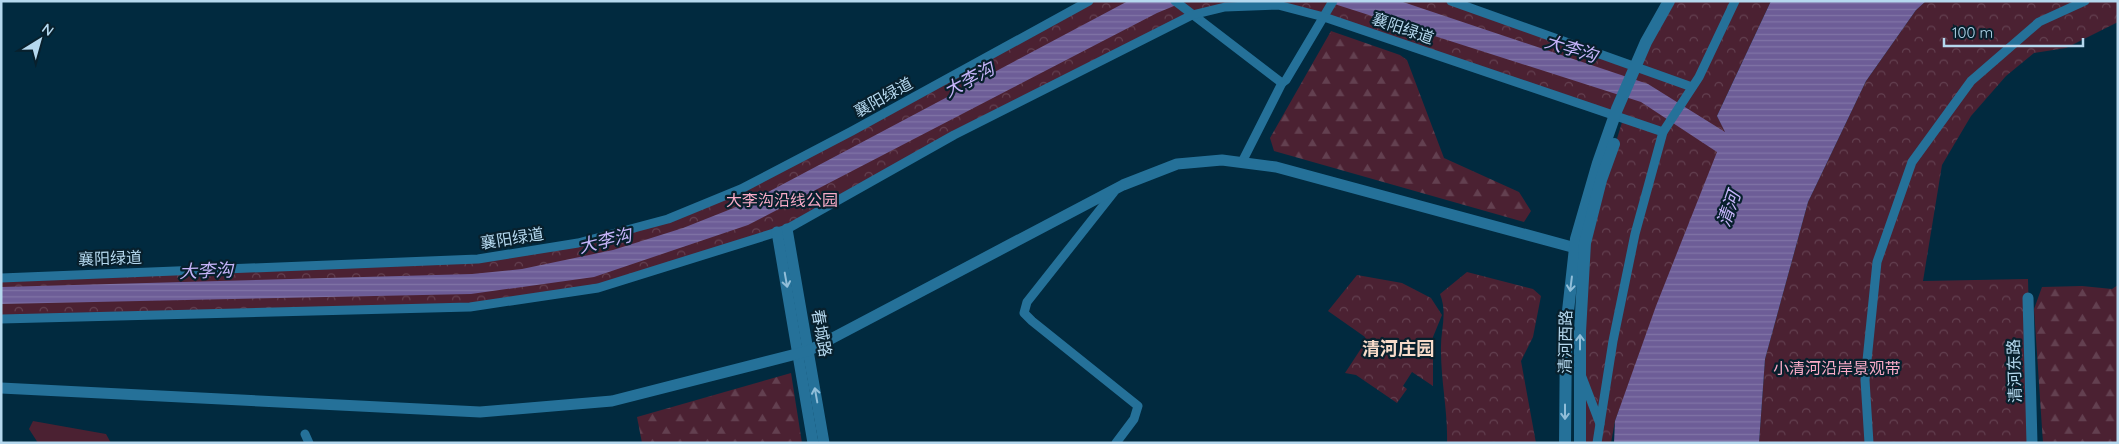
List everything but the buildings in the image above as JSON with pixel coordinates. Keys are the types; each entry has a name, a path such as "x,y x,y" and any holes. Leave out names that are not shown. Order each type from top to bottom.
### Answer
{"main road":[{"path":"1565,443 1566,328 1582,247 1620,114 1637,71 1669,1"},
{"path":"1637,71 1678,1"},
{"name":"清河西路","path":"1580,443 1582,247"}],"street":[{"name":"襄阳绿道","path":"1,278 478,260 578,243 668,219 741,190 1066,16 1090,1"},
{"path":"1175,1 1282,83"},
{"path":"1242,162 1282,83 1286,80 1326,15 1332,1"},
{"path":"1451,1 1637,71 1691,89"},
{"path":"1597,443 1613,340 1635,234 1665,129 1691,89 1735,1"},
{"path":"1869,443 1865,380 1877,262 1912,162 1971,81 2039,22 2085,1"},
{"name":"襄阳绿道","path":"1,319 470,307 598,288 782,231 954,135 1192,15 1225,7 1278,6 1326,15 1665,129"},
{"path":"1,388 480,412 612,401 803,352 1117,188 1177,164 1222,160 1276,167 1582,247"},
{"path":"1116,443 1134,419 1138,406 1032,321 1024,312 1027,302 1117,188"},
{"name":"春城路","path":"782,231 803,352 824,443"},
{"name":"清河东路","path":"2028,298 2032,443"},
{"name":"春城路","path":"803,352 813,443"},
{"path":"1580,372 1600,424"}],"green space":[{"name":"大李沟沿线公园","path":"1089,1 1451,1 1669,78 1640,63 1674,1 1771,1 1717,116 1726,133 1615,421 1611,443 1580,443 1585,243 1623,119 1278,5 1225,7 1192,15 954,135 796,225 598,288 470,307 1,317 1,278 478,259 578,243 668,219 741,189"},
{"name":"小清河沿岸景观带","path":"1926,1 2118,1 2118,22 2066,48 2034,53 2006,76 1971,116 1942,165 1923,281 2028,279 2032,443 1759,443 1765,359 1808,202 1866,81 1916,10"},
{"path":"1331,31 1400,55 1407,60 1444,158 1519,192 1531,211 1524,222 1274,151 1270,138"},
{"path":"1467,272 1533,289 1541,296 1533,337 1521,361 1536,443 1447,443 1441,363 1443,309 1440,294"},
{"path":"1357,275 1402,283 1431,298 1442,315 1433,337 1433,386 1412,372 1403,386 1407,389 1397,403 1356,375 1345,373 1366,341 1365,337 1328,311"},
{"path":"2118,285 2118,443 2043,443 2034,309 2042,287 2082,286 2112,289"},
{"path":"791,373 802,443 642,443 637,417"},
{"path":"33,421 106,434 111,443 38,443 29,429"}],"water":[{"path":"1128,1 1186,1 1157,13 748,225 594,277 471,294 1,304 1,287 472,274 522,269 613,250 683,228 757,198"},
{"name":"清河","path":"1325,1 1400,1 1648,84 1725,132 1717,116 1771,1 1926,1 1916,10 1866,81 1808,202 1765,359 1759,443 1614,443 1615,421 1656,306 1717,152 1641,102"}],"district":[{"name":"清河庄园","path":"1398,349"}],"water label":[{"name":"大李沟","path":"1571,49"},
{"name":"大李沟","path":"969,80"},
{"name":"大李沟","path":"605,241"},
{"name":"大李沟","path":"206,271"}]}
